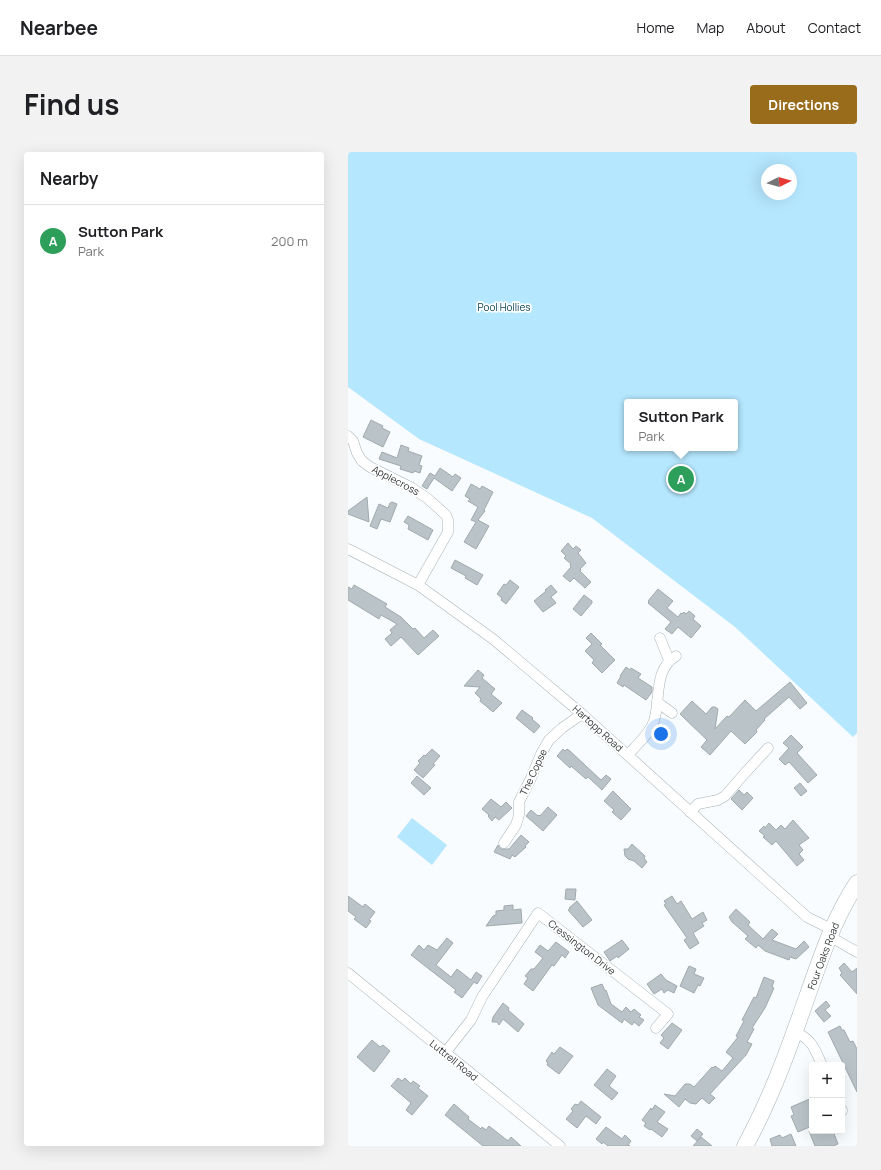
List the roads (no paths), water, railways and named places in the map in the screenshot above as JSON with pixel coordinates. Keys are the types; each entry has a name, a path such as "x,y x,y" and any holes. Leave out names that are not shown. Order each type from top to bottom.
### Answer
{"main road":[{"name":"Four Oaks Road","path":"745,1146 760,1118 795,1032 830,933 845,901 857,883"}],"street":[{"name":"Applecross","path":"348,436 353,441 357,453 362,461 370,467 412,488 427,498 446,515 448,520 448,532 418,585"},
{"name":"Hartopp Road","path":"348,549 418,585 494,639 582,714 807,917 857,952"},
{"path":"628,755 651,727 654,721 658,702 659,683 662,674 672,658 660,638"},
{"path":"658,702 672,713"},
{"name":"The Copse","path":"504,843 516,825 519,815 519,802 549,740 562,728 582,714"},
{"path":"690,812 698,804 718,800 725,796 768,748"},
{"name":"Cressington Drive","path":"445,1053 471,1020 482,997 538,914 668,1014 656,1028"},
{"name":"Luttrell Road","path":"348,973 560,1146"},
{"path":"795,1032 806,1037 814,1048 821,1062"}],"place":[{"name":"Sutton Park","path":"681,479"}],"park label":[{"name":"Pool Hollies","path":"504,307"}]}
